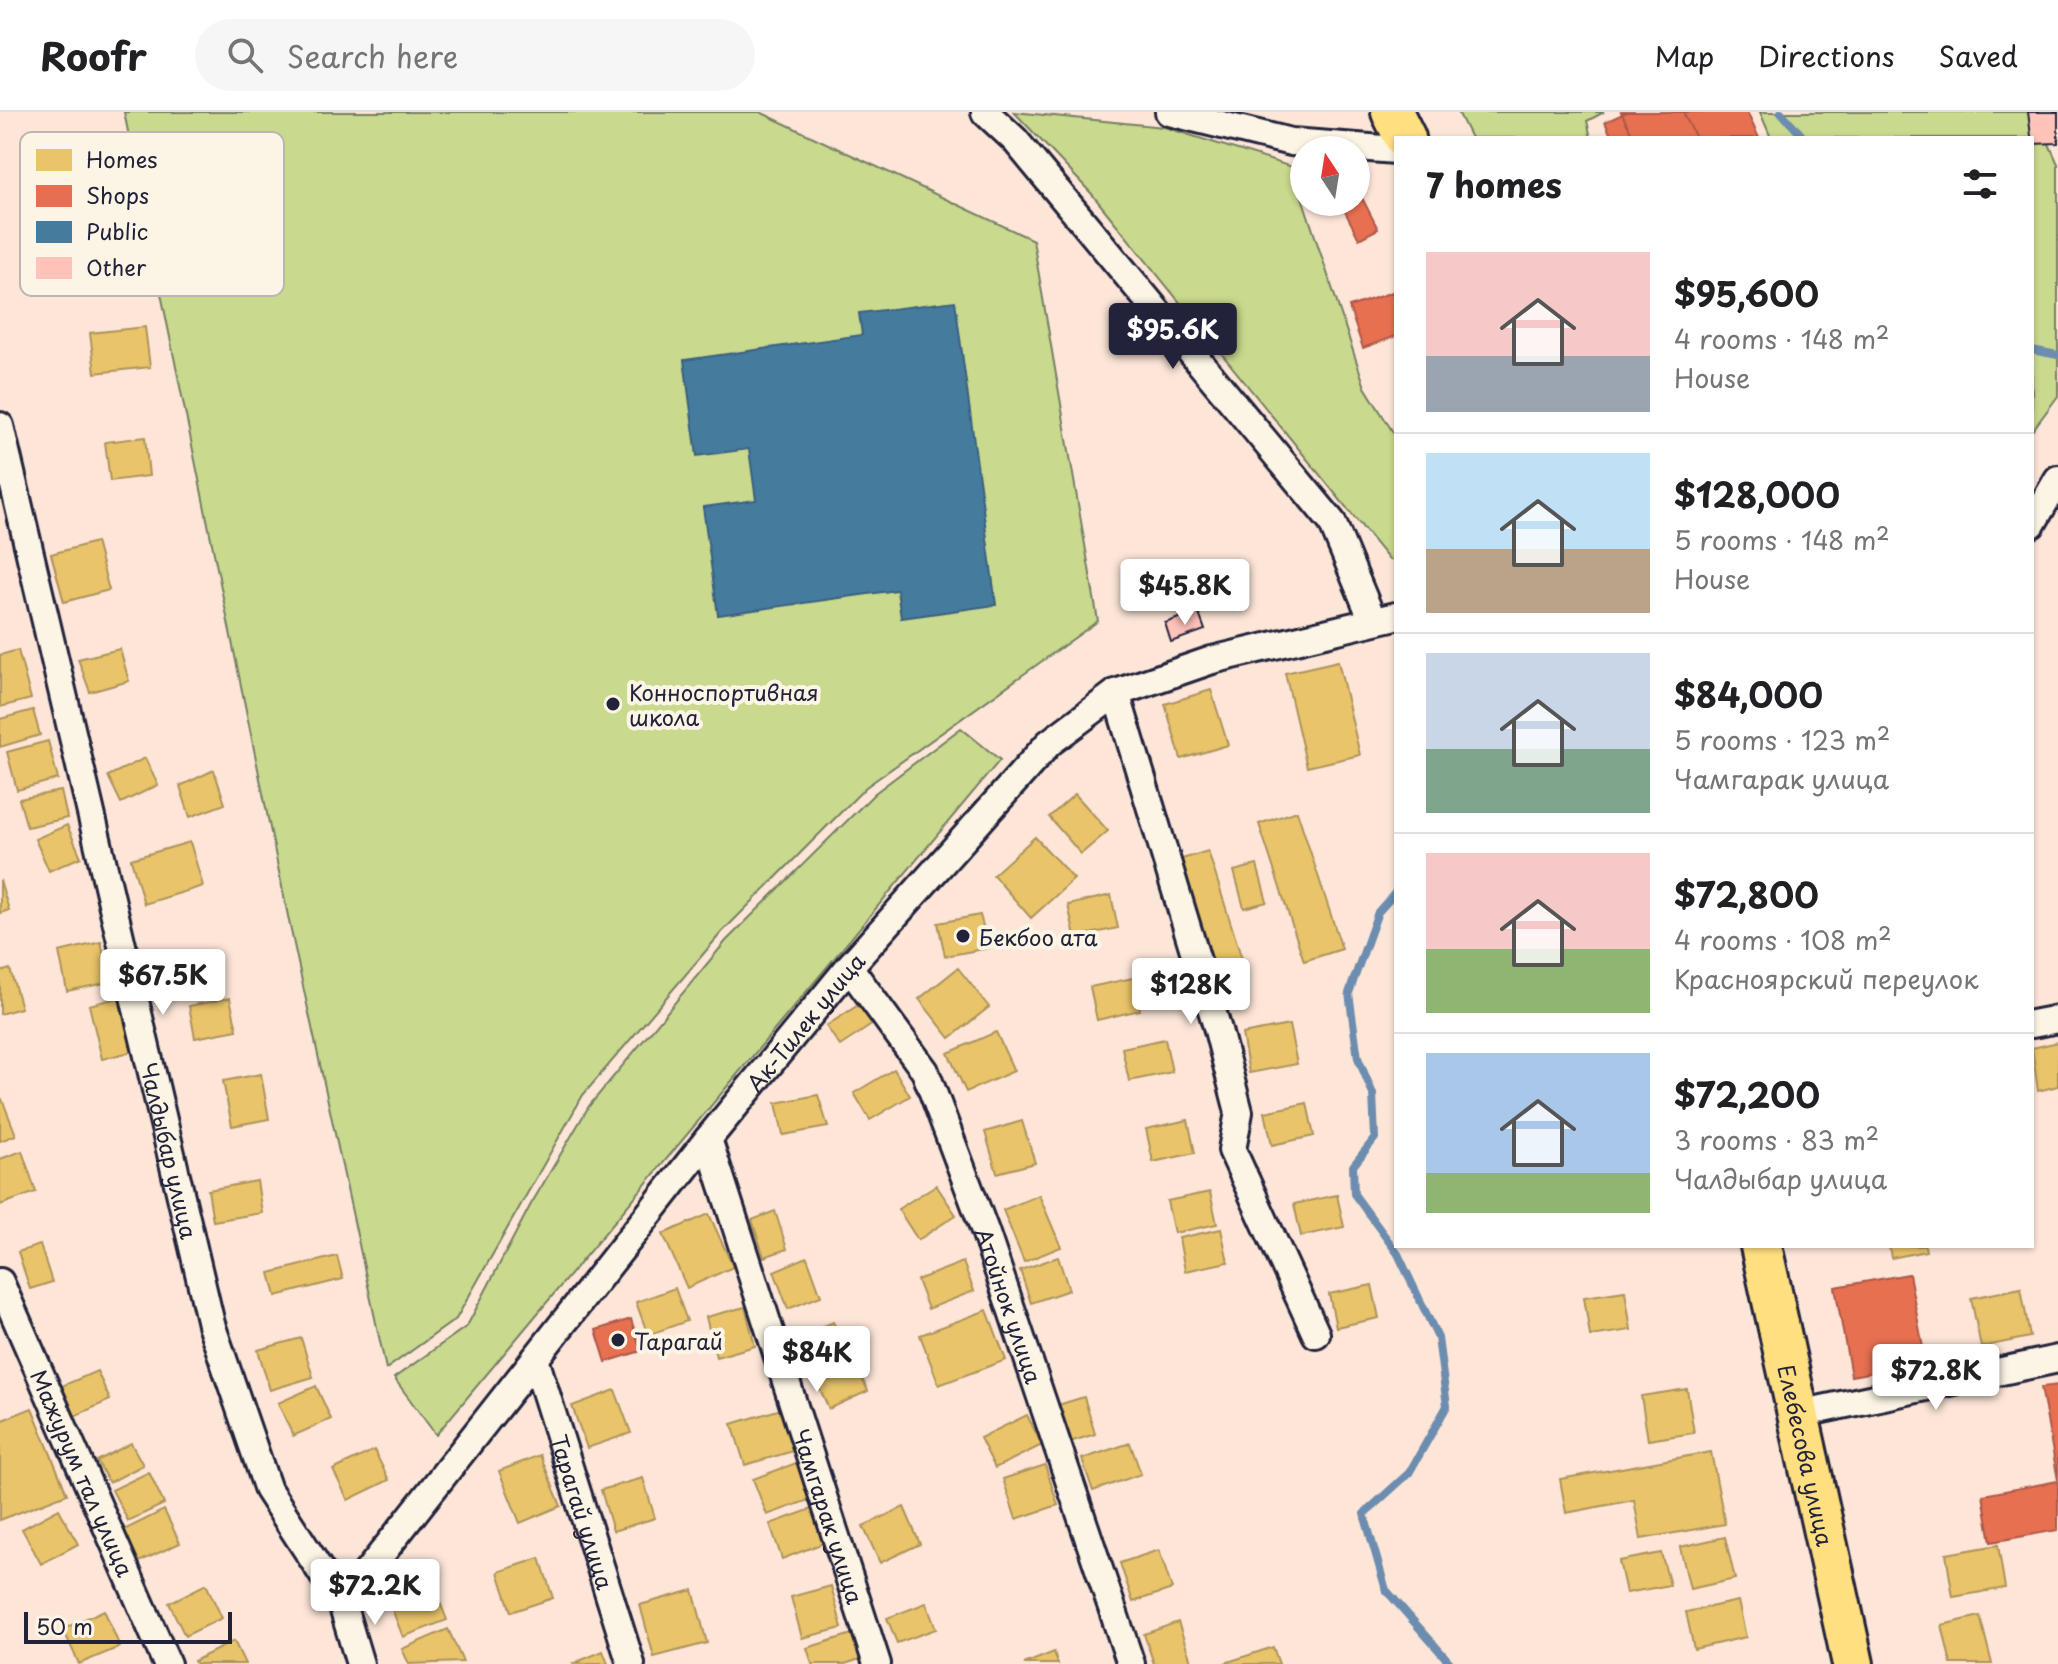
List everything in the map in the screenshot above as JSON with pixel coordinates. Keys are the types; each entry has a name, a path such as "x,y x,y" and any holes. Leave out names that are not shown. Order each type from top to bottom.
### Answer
{"main road":[{"path":"1392,112 1404,136"},
{"name":"Елебесова улица","path":"1761,1248 1853,1664"}],"street":[{"path":"985,112 1015,140 1332,522 1384,618"},
{"path":"1169,112 1291,142 1394,150"},
{"name":"Чалдыбар улица","path":"0,426 211,1324 268,1490 342,1604 360,1664"},
{"path":"2034,521 2058,479"},
{"name":"Ак-Тилек улица","path":"342,1604 708,1139 849,967 1049,743 1116,693 1212,660 1384,618"},
{"path":"1116,693 1239,1112 1232,1150 1316,1334"},
{"name":"Атойнок улица","path":"849,967 925,1071 985,1231 1131,1664"},
{"path":"2034,1024 2058,1019"},
{"name":"Чамгарак улица","path":"708,1139 877,1664"},
{"name":"Мажурум тал улица","path":"0,1282 167,1664"},
{"name":"Тарагай улица","path":"535,1359 631,1664"},
{"path":"1799,1414 2058,1359"}],"green space":[{"name":"Конноспортивная школа","path":"124,112 760,112 1033,240 1098,621 866,787 722,932 583,1095 456,1319 386,1369 290,926 162,296 284,296 284,132 128,132"},
{"path":"1014,112 1164,127 1290,166 1290,216 1308,216 1365,387 1394,434 1394,559 1389,560 1091,193"},
{"path":"1458,112 1604,112 1587,121 1591,136 1470,136"},
{"path":"1760,112 2035,112 2058,164 2058,396 2034,428 2034,136 1770,136"},
{"path":"961,728 1000,760 436,1435 394,1378 467,1326 530,1206 589,1106 726,941 875,793"}],"building: Homes":[{"path":"145,327 150,367 95,373 90,333"},
{"path":"145,437 149,476 110,481 105,442"},
{"path":"96,542 109,590 64,602 51,554"},
{"path":"120,649 129,681 90,692 78,659"},
{"path":"18,650 31,699 0,707 0,655"},
{"path":"1338,661 1360,755 1307,767 1285,673"},
{"path":"1211,690 1228,745 1181,759 1165,704"},
{"path":"33,710 40,735 0,747 0,719"},
{"path":"48,741 58,779 17,790 7,752"},
{"path":"145,758 158,785 121,803 108,776"},
{"path":"214,770 225,804 190,817 180,786"},
{"path":"61,791 67,818 27,827 19,799"},
{"path":"1075,794 1108,831 1081,854 1049,817"},
{"path":"1297,811 1342,949 1304,961 1259,824"},
{"path":"67,825 81,857 49,871 35,839"},
{"path":"1035,837 1074,879 1031,918 993,875"},
{"path":"190,842 203,886 144,904 131,859"},
{"path":"1208,851 1247,975 1218,984 1179,860"},
{"path":"1257,865 1267,902 1244,908 1234,871"},
{"path":"0,880 9,910 0,913"},
{"path":"1111,895 1118,928 1075,937 1068,905"},
{"name":"Бекбоо ата","path":"980,915 989,948 945,956 938,923"},
{"path":"101,942 110,982 67,991 59,952"},
{"path":"958,968 989,1007 950,1038 919,999"},
{"path":"10,969 21,1008 0,1014 0,972"},
{"path":"1133,978 1140,1010 1097,1020 1090,987"},
{"path":"121,997 134,1051 102,1059 89,1005"},
{"path":"230,998 237,1030 195,1038 189,1006"},
{"path":"860,1004 873,1024 840,1046 826,1026"},
{"path":"1289,1025 1297,1064 1249,1073 1242,1034"},
{"path":"996,1032 1014,1071 966,1092 948,1053"},
{"path":"1165,1039 1172,1072 1129,1081 1122,1048"},
{"path":"2058,1042 2058,1086 2038,1091 2034,1048"},
{"path":"894,1069 910,1096 870,1120 854,1093"},
{"path":"261,1074 269,1119 232,1126 223,1081"},
{"path":"818,1095 828,1127 783,1135 776,1103"},
{"path":"0,1100 16,1135 0,1141"},
{"path":"1307,1103 1314,1136 1272,1145 1265,1112"},
{"path":"1188,1120 1195,1153 1153,1162 1146,1129"},
{"path":"1022,1121 1035,1163 997,1173 985,1132"},
{"path":"22,1151 36,1192 0,1205 0,1159"},
{"path":"257,1181 262,1213 213,1221 208,1190"},
{"path":"936,1185 956,1215 918,1240 898,1209"},
{"path":"1210,1192 1217,1224 1174,1233 1167,1201"},
{"path":"1039,1195 1061,1247 1024,1262 1003,1210"},
{"path":"1337,1195 1344,1227 1301,1236 1294,1204"},
{"path":"775,1211 787,1249 764,1257 752,1220"},
{"path":"709,1214 733,1267 687,1288 663,1234"},
{"path":"1221,1229 1228,1262 1185,1271 1179,1238"},
{"path":"40,1245 52,1282 30,1289 18,1252"},
{"path":"1889,1248 1925,1248 1926,1251 1891,1258"},
{"path":"337,1256 343,1279 276,1296 270,1273"},
{"path":"807,1257 821,1296 788,1309 774,1271"},
{"path":"1058,1257 1069,1290 1031,1303 1020,1270"},
{"path":"963,1262 974,1291 928,1309 917,1280"},
{"path":"1372,1285 1379,1318 1336,1327 1329,1294"},
{"path":"675,1288 687,1321 648,1335 636,1302"},
{"path":"2021,1288 2030,1337 1981,1347 1971,1298"},
{"path":"1625,1291 1631,1330 1590,1336 1584,1297"},
{"path":"745,1307 755,1346 716,1357 706,1317"},
{"path":"987,1310 1006,1360 939,1385 920,1335"},
{"path":"833,1322 845,1348 809,1364 797,1338"},
{"path":"301,1338 313,1377 270,1390 258,1350"},
{"path":"850,1354 868,1391 829,1409 812,1372"},
{"path":"97,1371 110,1400 75,1416 62,1386"},
{"path":"316,1386 331,1419 293,1436 278,1403"},
{"path":"1687,1389 1694,1433 1648,1440 1641,1396"},
{"path":"615,1390 631,1433 587,1448 572,1406"},
{"path":"1084,1397 1095,1434 1070,1442 1058,1405"},
{"path":"32,1408 67,1494 0,1520 0,1421"},
{"path":"781,1409 793,1451 745,1465 732,1424"},
{"path":"1027,1415 1042,1445 995,1468 980,1438"},
{"path":"131,1443 143,1465 109,1483 97,1461"},
{"path":"1130,1443 1141,1474 1093,1491 1082,1459"},
{"path":"374,1450 389,1480 348,1500 333,1470"},
{"path":"1711,1452 1725,1524 1641,1539 1634,1500 1566,1513 1560,1479"},
{"path":"540,1455 561,1506 520,1523 499,1471"},
{"path":"807,1459 820,1496 767,1515 753,1479"},
{"path":"1045,1465 1058,1505 1016,1519 1003,1479"},
{"path":"149,1472 164,1504 128,1521 112,1490"},
{"path":"643,1478 655,1518 613,1531 601,1490"},
{"path":"817,1507 829,1541 782,1559 770,1524"},
{"path":"904,1507 920,1544 880,1563 863,1526"},
{"path":"59,1509 78,1544 41,1564 22,1529"},
{"path":"164,1510 180,1543 139,1562 124,1530"},
{"path":"1725,1537 1735,1579 1690,1589 1680,1547"},
{"path":"1998,1545 2005,1588 1953,1597 1946,1554"},
{"path":"1159,1550 1172,1589 1133,1602 1120,1563"},
{"path":"1661,1553 1670,1585 1626,1593 1619,1561"},
{"path":"540,1558 553,1598 511,1612 498,1572"},
{"path":"206,1584 222,1618 185,1636 169,1603"},
{"path":"831,1586 842,1628 802,1638 791,1597"},
{"path":"693,1590 707,1643 654,1657 640,1605"},
{"path":"436,1592 447,1620 403,1637 392,1609"},
{"path":"1738,1601 1746,1637 1694,1649 1686,1612"},
{"path":"926,1603 936,1629 897,1643 887,1618"},
{"path":"104,1610 120,1647 79,1664 63,1629"},
{"path":"1980,1616 1992,1664 1951,1664 1942,1625"},
{"path":"1178,1622 1192,1664 1154,1664 1144,1634"},
{"path":"448,1629 463,1662 409,1664 402,1649"},
{"path":"852,1634 860,1659 845,1664 812,1664 807,1648"},
{"path":"234,1641 245,1664 196,1664 194,1661"},
{"path":"1273,1647 1279,1664 1225,1664 1225,1663"},
{"path":"603,1651 608,1664 572,1664"},
{"path":"1054,1652 1058,1664 1024,1664"}],"building: Shops":[{"path":"1621,112 1683,112 1695,136 1633,136"},
{"path":"1627,112 1747,112 1758,136 1611,136 1605,122"},
{"path":"1370,213 1378,229 1359,239 1347,216 1370,216"},
{"path":"1392,292 1394,337 1363,348 1349,307"},
{"path":"1909,1274 1926,1363 1851,1376 1835,1287"},
{"name":"Тарагай","path":"631,1319 641,1351 606,1362 596,1330"},
{"path":"2058,1385 2058,1480 2041,1387"},
{"path":"2058,1481 2058,1530 1991,1542 1983,1495"}],"building: Public":[{"path":"955,301 996,605 901,618 897,590 718,615 703,507 756,500 749,449 697,456 684,360 862,335 859,313"}],"building: Other":[{"path":"2028,112 2058,112 2058,143 2034,144 2034,136 2031,136"},
{"path":"1198,611 1205,630 1171,642 1165,623"}],"waterway":[{"path":"1781,112 1802,136"},
{"path":"2034,350 2058,355"},
{"path":"1394,894 1378,912 1349,993 1358,1058 1373,1094 1375,1138 1353,1166 1354,1194 1398,1254 1438,1338 1447,1406 1409,1473 1364,1514 1386,1590 1451,1664"}],"place":[{"name":"Конноспортивная школа","path":"613,704"},
{"name":"Бекбоо ата","path":"963,936"},
{"name":"Тарагай","path":"618,1340"}]}
